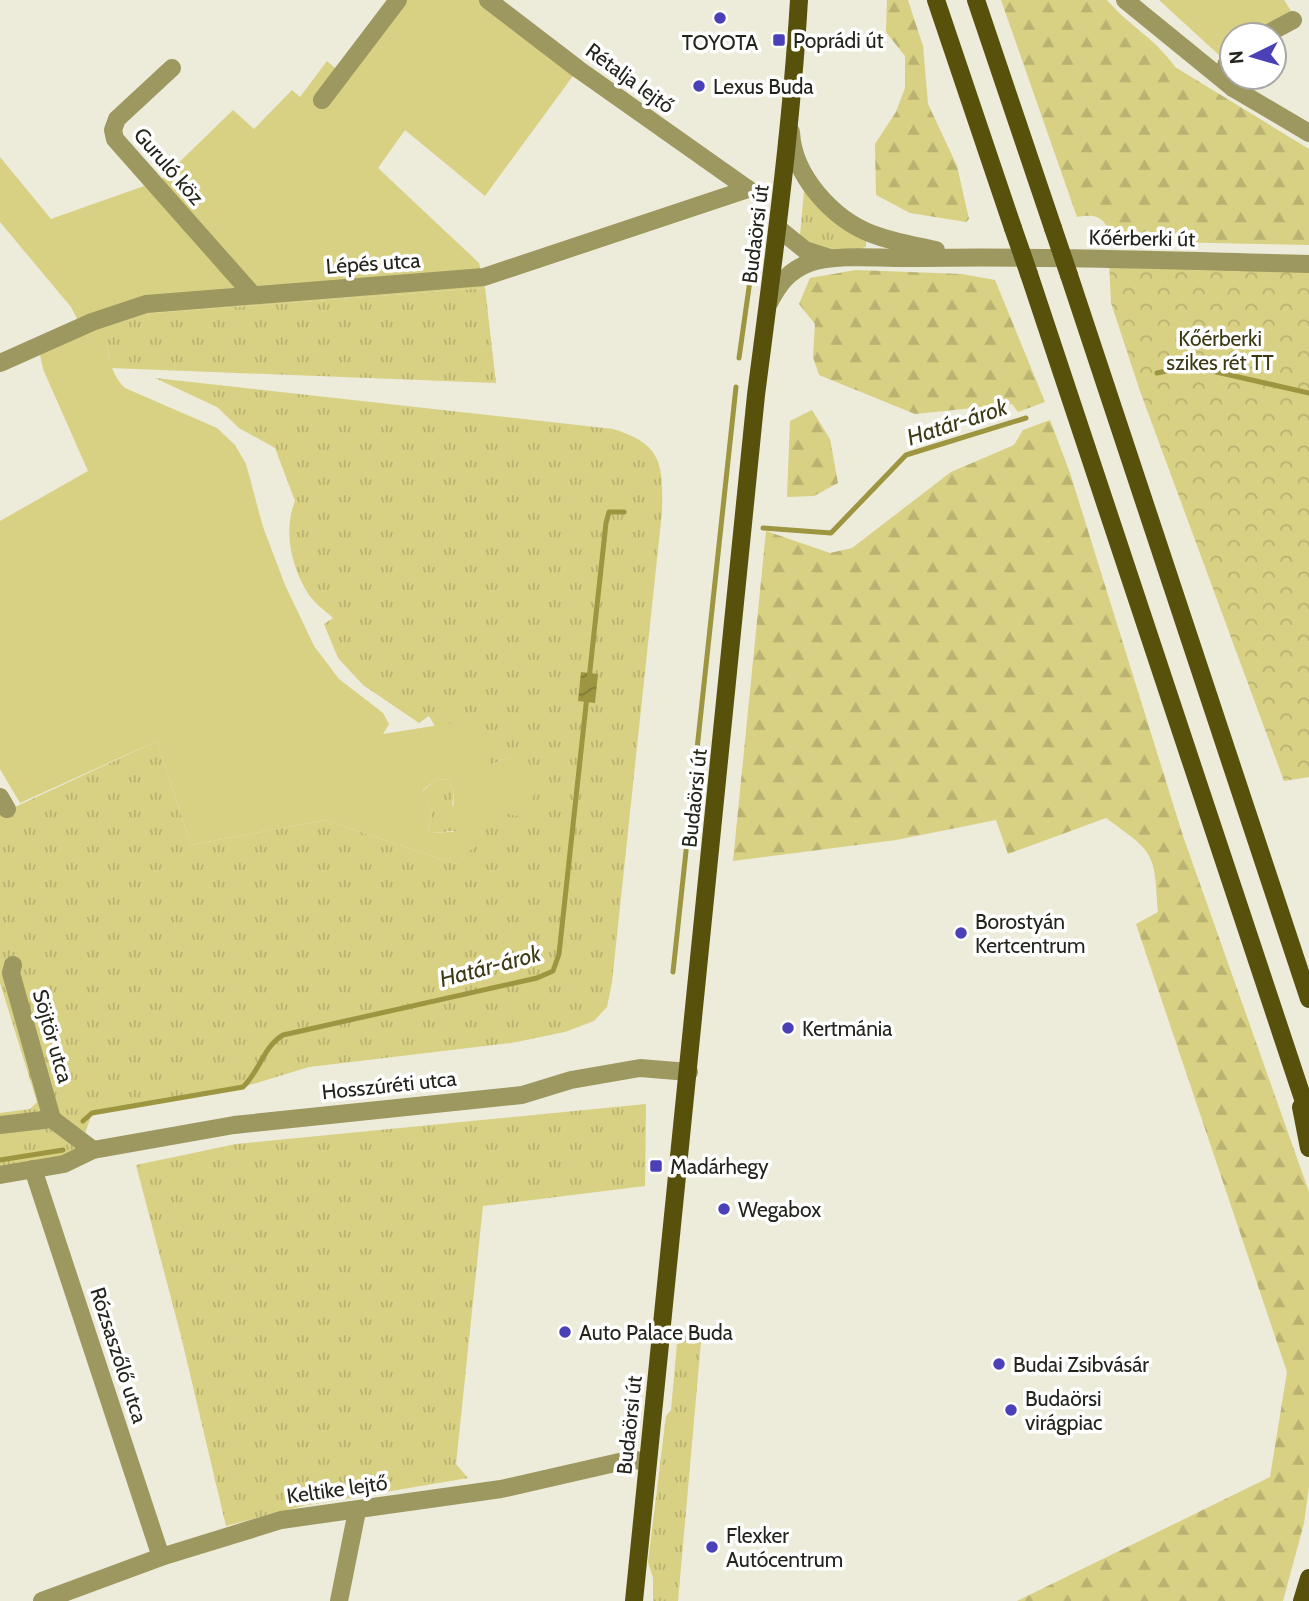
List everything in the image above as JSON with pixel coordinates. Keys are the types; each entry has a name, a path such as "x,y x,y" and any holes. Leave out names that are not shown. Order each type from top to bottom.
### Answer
{"main road":[{"name":"Budaörsi út","path":"634,1601 756,395 791,120 799,0"},
{"path":"936,0 1309,1117"},
{"path":"976,0 1309,999"},
{"path":"1294,1073 1309,1147"},
{"path":"1301,1601 1309,1578"}],"street":[{"path":"322,100 398,0"},
{"name":"Rétalja lejtő","path":"488,0 578,69 748,189"},
{"path":"1125,0 1218,76"},
{"path":"1288,23 1293,20"},
{"name":"Guruló köz","path":"172,68 117,120 113,130 115,139 253,295"},
{"path":"1238,91 1309,133"},
{"name":"Kőérberki út","path":"791,120 791,142 798,165 813,187 849,222 871,234 900,243 974,257"},
{"name":"Lépés utca","path":"0,363 92,322 146,304 484,277 748,189"},
{"name":"Kőérberki út","path":"779,229 805,250 839,260"},
{"name":"Kőérberki út","path":"769,303 781,280 794,271 811,263 839,260 974,257 1309,264"},
{"name":"Söjtör utca","path":"13,965 11,973 52,1119"},
{"name":"Hosszúréti utca","path":"0,1175 64,1164 93,1150 261,1122 522,1095 570,1080 640,1068 689,1072"},
{"path":"0,1125 52,1119 93,1150"},
{"name":"Rózsaszőlő utca","path":"33,1169 161,1557"},
{"name":"Keltike lejtő","path":"42,1601 161,1557 281,1520 501,1489 628,1460 648,1461"},
{"path":"339,1601 356,1511"}],"green space":[{"path":"398,0 488,0 578,69 485,196 405,130 378,168 479,263 485,288 153,313 105,328 108,352 115,375 125,388 217,428 235,445 246,464 263,527 285,585 314,646 339,679 383,713 389,724 383,734 459,722 489,753 491,765 510,756 522,756 534,771 534,795 517,816 504,813 500,816 500,825 495,829 465,820 462,812 453,809 454,792 448,779 436,780 423,790 432,815 428,825 431,833 466,831 479,835 481,841 455,864 326,820 191,845 157,741 20,803 0,769 0,521 88,471 43,369 38,345 81,326 71,307 0,222 0,157 51,219 161,180 233,110 254,129 292,90 300,97 327,61 335,68 338,79"},
{"path":"887,0 908,0 923,46 928,104 957,166 969,219 966,222 910,213 876,195 875,144 896,112 905,88 905,56 886,32"},
{"path":"1001,0 1107,0 1160,49 1175,67 1309,149 1309,245 1119,241 1099,218 1077,217"},
{"path":"1159,0 1284,0 1291,11 1274,21 1218,21 1218,54"},
{"path":"804,191 827,216 866,241 866,247 849,251 831,250 815,245 800,235"},
{"name":"Kőérberki szikes rét TT","path":"1109,260 1309,264 1309,777 1284,781 1140,391 1111,303"},
{"path":"856,270 962,274 995,280 1045,402 1018,412 1012,404 915,414 819,375 813,357 815,324 799,304 810,278"},
{"path":"485,288 496,383 111,368 104,328 153,313"},
{"path":"155,378 613,429 630,435 651,449 660,469 662,512 612,982 607,1007 594,1021 565,1032 511,1043 309,1067 243,1087 92,1113 78,1154 0,1170 0,1113 30,1109 37,1102 0,983 0,814 157,741 191,845 326,820 455,864 480,841 453,831 431,833 428,825 432,815 423,791 436,780 448,779 454,792 452,805 500,824 500,816 504,812 510,756 491,765 459,722 436,728 429,716 419,723 363,685 338,658 324,624 333,618 309,595 293,561 289,537 295,501 275,448 239,428 217,407"},
{"path":"812,410 830,439 838,483 814,496 787,497 790,421"},
{"path":"1050,420 1070,473 1183,836 1309,1192 1309,1487 1304,1523 1283,1601 1017,1601 1270,1477 1287,1372 1136,924 1158,912 1155,877 1149,856 1135,839 1106,818 1008,854 996,820 896,840 733,861 766,531 830,553 852,548 951,472 1014,445 1023,430"},
{"path":"646,1104 645,1186 483,1206 456,1464 468,1478 303,1506 226,1526 181,1336 136,1165 236,1144"},
{"path":"678,1332 687,1332 701,1342 678,1601 653,1601 653,1578 648,1562 666,1416 671,1410"}],"water":[{"path":"581,672 598,674 595,703 578,701"}],"waterway":[{"path":"739,358 757,231"},
{"name":"Határ-árok","path":"1157,373 1190,366 1309,393"},
{"path":"673,972 736,387"},
{"name":"Határ-árok","path":"763,528 831,533 906,455 1026,418"},
{"name":"Határ-árok","path":"589,679 606,523 609,512 624,512"},
{"name":"Határ-árok","path":"83,1121 92,1113 243,1087 266,1052 283,1035 537,978 553,971 559,954 587,696"},
{"name":"Határ-árok","path":"0,1160 63,1150"}],"place":[{"name":"TOYOTA","path":"720,18"},
{"name":"Poprádi út","path":"779,40"},
{"name":"Lexus Buda","path":"699,86"},
{"name":"Borostyán Kertcentrum","path":"961,933"},
{"name":"Kertmánia","path":"788,1028"},
{"name":"Madárhegy","path":"656,1166"},
{"name":"Wegabox","path":"724,1209"},
{"name":"Auto Palace Buda","path":"565,1332"},
{"name":"Budai Zsibvásár","path":"999,1364"},
{"name":"Budaörsi virágpiac","path":"1011,1410"},
{"name":"Flexker Autócentrum","path":"712,1547"}]}
